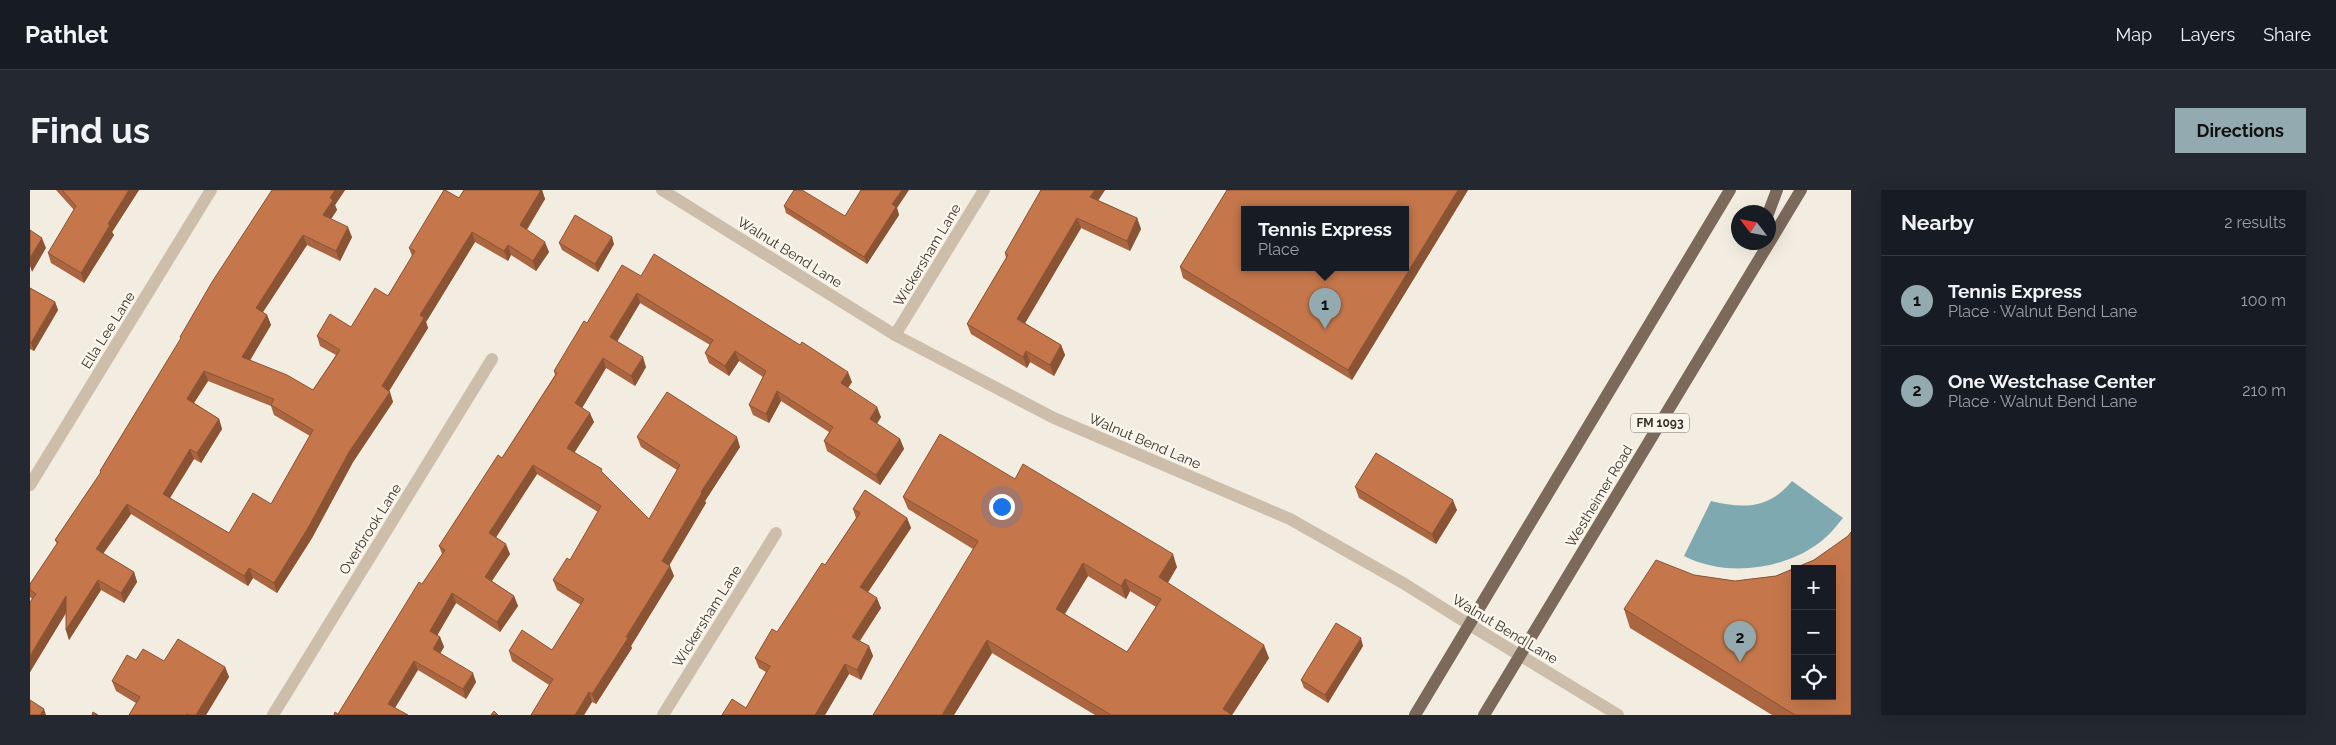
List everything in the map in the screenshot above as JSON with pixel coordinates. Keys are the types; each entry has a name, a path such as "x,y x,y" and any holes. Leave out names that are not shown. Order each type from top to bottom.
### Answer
{"main road":[{"path":"1415,715 1730,190"},
{"path":"1771,205 1777,190"},
{"name":"Westheimer Road","path":"1484,715 1801,190"},
{"path":"1745,282 1756,250"}],"street":[{"name":"Ella Lee Lane","path":"30,485 211,190"},
{"name":"Walnut Bend Lane","path":"662,190 896,335 1054,418 1290,519 1403,584 1618,715"},
{"name":"Wickersham Lane","path":"896,335 984,190"},
{"name":"Overbrook Lane","path":"273,715 492,359"},
{"name":"Wickersham Lane","path":"663,715 776,533"}],"water":[{"path":"1792,481 1843,518 1828,536 1810,549 1776,564 1757,567 1719,567 1701,563 1684,556 1711,501 1745,506 1765,502 1783,490"}],"building":[{"path":"62,190 129,190 81,273 48,253 76,206"},
{"path":"272,190 335,190 330,198 333,200 323,215 348,227 336,251 303,235 256,308 267,315 242,357 287,375 313,390 340,350 317,336 330,314 351,327 375,288 388,296 415,251 409,248 444,190 459,198 464,190 541,190 520,225 545,242 533,261 508,245 504,251 472,232 420,315 424,318 382,386 390,392 349,452 308,528 274,583 249,568 244,576 127,504 96,549 134,572 121,593 98,580 66,630 66,596 30,656 30,602 36,594 30,590 30,584 58,542 55,540 101,472 212,282","holes":["204,371 274,399 271,405 313,430 271,504 253,493 229,533 163,494 190,449 197,453 219,419 187,399"]},
{"path":"794,190 802,190 845,216 861,190 902,190 892,204 896,207 864,257 784,206"},
{"path":"1041,190 1095,190 1090,197 1137,218 1127,241 1077,218 1017,319 1061,345 1050,365 1026,351 1023,357 967,324 1008,255 1005,253"},
{"path":"1227,190 1458,190 1409,270 1409,206 1241,206 1241,271 1408,271 1348,370 1180,267"},
{"path":"575,215 612,237 595,264 559,243"},
{"path":"30,230 42,238 30,258"},
{"path":"654,254 800,345 802,342 848,372 841,383 877,407 870,419 900,439 876,475 824,441 833,427 777,391 766,414 749,405 766,371 735,351 725,366 705,353 713,340 637,293 610,337 643,357 631,376 603,358 575,403 590,413 567,448 602,469 601,471 649,519 680,465 637,437 667,392 737,437 701,492 662,561 670,566 626,637 628,638 592,694 589,692 575,715 531,715 553,679 509,651 522,630 552,650 584,599 553,580 567,558 570,560 601,506 533,465 489,533 506,544 485,577 514,596 497,622 452,593 430,631 440,637 433,649 473,673 463,689 414,661 388,704 408,715 334,715 335,712 338,714 419,582 422,584 445,550 439,546 498,455 502,458 557,373 554,371 584,321 587,323 622,265 641,276"},
{"path":"30,288 55,302 31,343 30,343"},
{"path":"940,434 1015,479 1023,464 1173,554 1159,577 1264,645 1223,709 1232,715 1111,715 987,640 942,715 873,715 978,541 903,497","holes":["1083,563 1121,586 1125,579 1161,599 1127,652 1056,609"]},
{"path":"1376,453 1453,500 1432,534 1355,487"},
{"path":"865,490 907,518 860,587 877,598 852,637 869,646 857,670 845,664 815,715 722,715 732,699 746,708 770,666 755,658 772,629 777,632 822,563 825,565 860,513 853,509"},
{"path":"1851,532 1851,715 1795,715 1624,609 1656,560 1694,575 1735,581 1776,576 1791,570 1791,700 1836,700 1836,565 1802,565 1814,560"},
{"path":"1336,623 1361,638 1325,695 1301,680"},
{"path":"178,639 225,667 196,715 129,715 140,697 112,681 127,655 136,660 143,649 164,661"},
{"path":"30,700 44,709 40,715 30,715"}],"place":[{"name":"Tennis Express","path":"1325,329"},
{"name":"One Westchase Center","path":"1740,662"}]}
